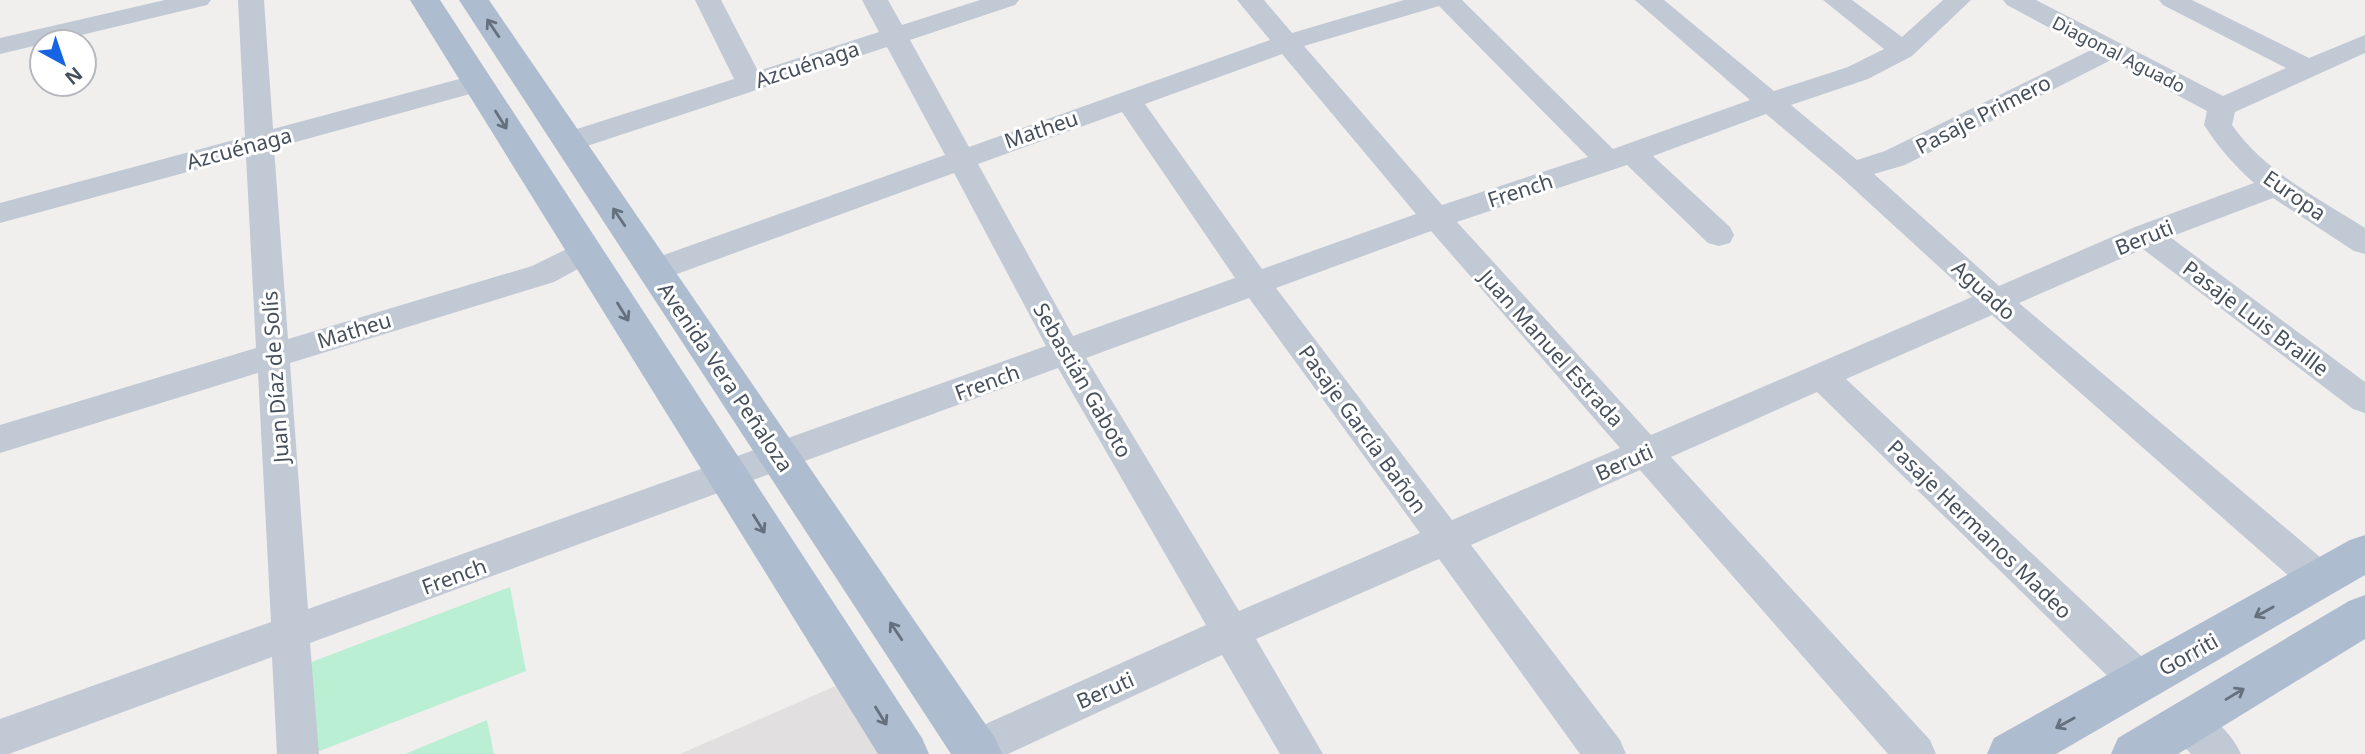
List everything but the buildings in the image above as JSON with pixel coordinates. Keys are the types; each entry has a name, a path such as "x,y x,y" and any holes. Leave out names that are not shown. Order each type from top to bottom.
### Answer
{"main road":[{"path":"425,0 905,754"},
{"name":"Avenida Vera Peñaloza","path":"474,0 977,752"},
{"name":"Gorriti","path":"2011,754 2365,553"},
{"path":"2135,754 2365,616"}],"street":[{"path":"0,47 198,0"},
{"name":"Juan Díaz de Solís","path":"251,0 298,754"},
{"path":"708,0 750,83"},
{"name":"Sebastián Gaboto","path":"875,0 1066,353 1302,754"},
{"name":"Azcuénaga","path":"568,142 1006,0"},
{"name":"Juan Manuel Estrada","path":"1250,0 1436,218 1915,754"},
{"name":"Matheu","path":"655,270 960,158 1286,43 1432,0"},
{"path":"1448,0 1620,157 1719,235"},
{"name":"Aguado","path":"1648,0 1852,171 1996,301 2320,580"},
{"path":"1836,0 1903,50"},
{"name":"French","path":"0,738 729,477 780,456 1436,218 1620,157 1858,73 1903,50 1958,0"},
{"name":"Diagonal Aguado","path":"2016,0 2222,107"},
{"path":"2193,3 2309,69"},
{"path":"2222,107 2365,43"},
{"name":"Pasaje Primero","path":"1852,171 1895,158 2111,50"},
{"name":"Azcuénaga","path":"0,213 478,83"},
{"name":"Pasaje García Bañon","path":"1127,99 1256,284 1605,754"},
{"name":"Europa","path":"2222,107 2218,125 2228,142 2277,185 2365,243"},
{"name":"Beruti","path":"977,752 1229,634 2146,235 2277,185"},
{"name":"Pasaje Luis Braille","path":"2146,235 2365,401"},
{"name":"Matheu","path":"0,439 543,274 585,251"},
{"name":"Pasaje Hermanos Madeo","path":"1821,376 2140,681"},
{"path":"2188,723 2220,754"}],"shaded area":[{"path":"856,677 905,754 680,754"}],"green space":[{"path":"510,587 526,671 312,754 306,664"},
{"path":"487,720 494,754 405,754"}]}
